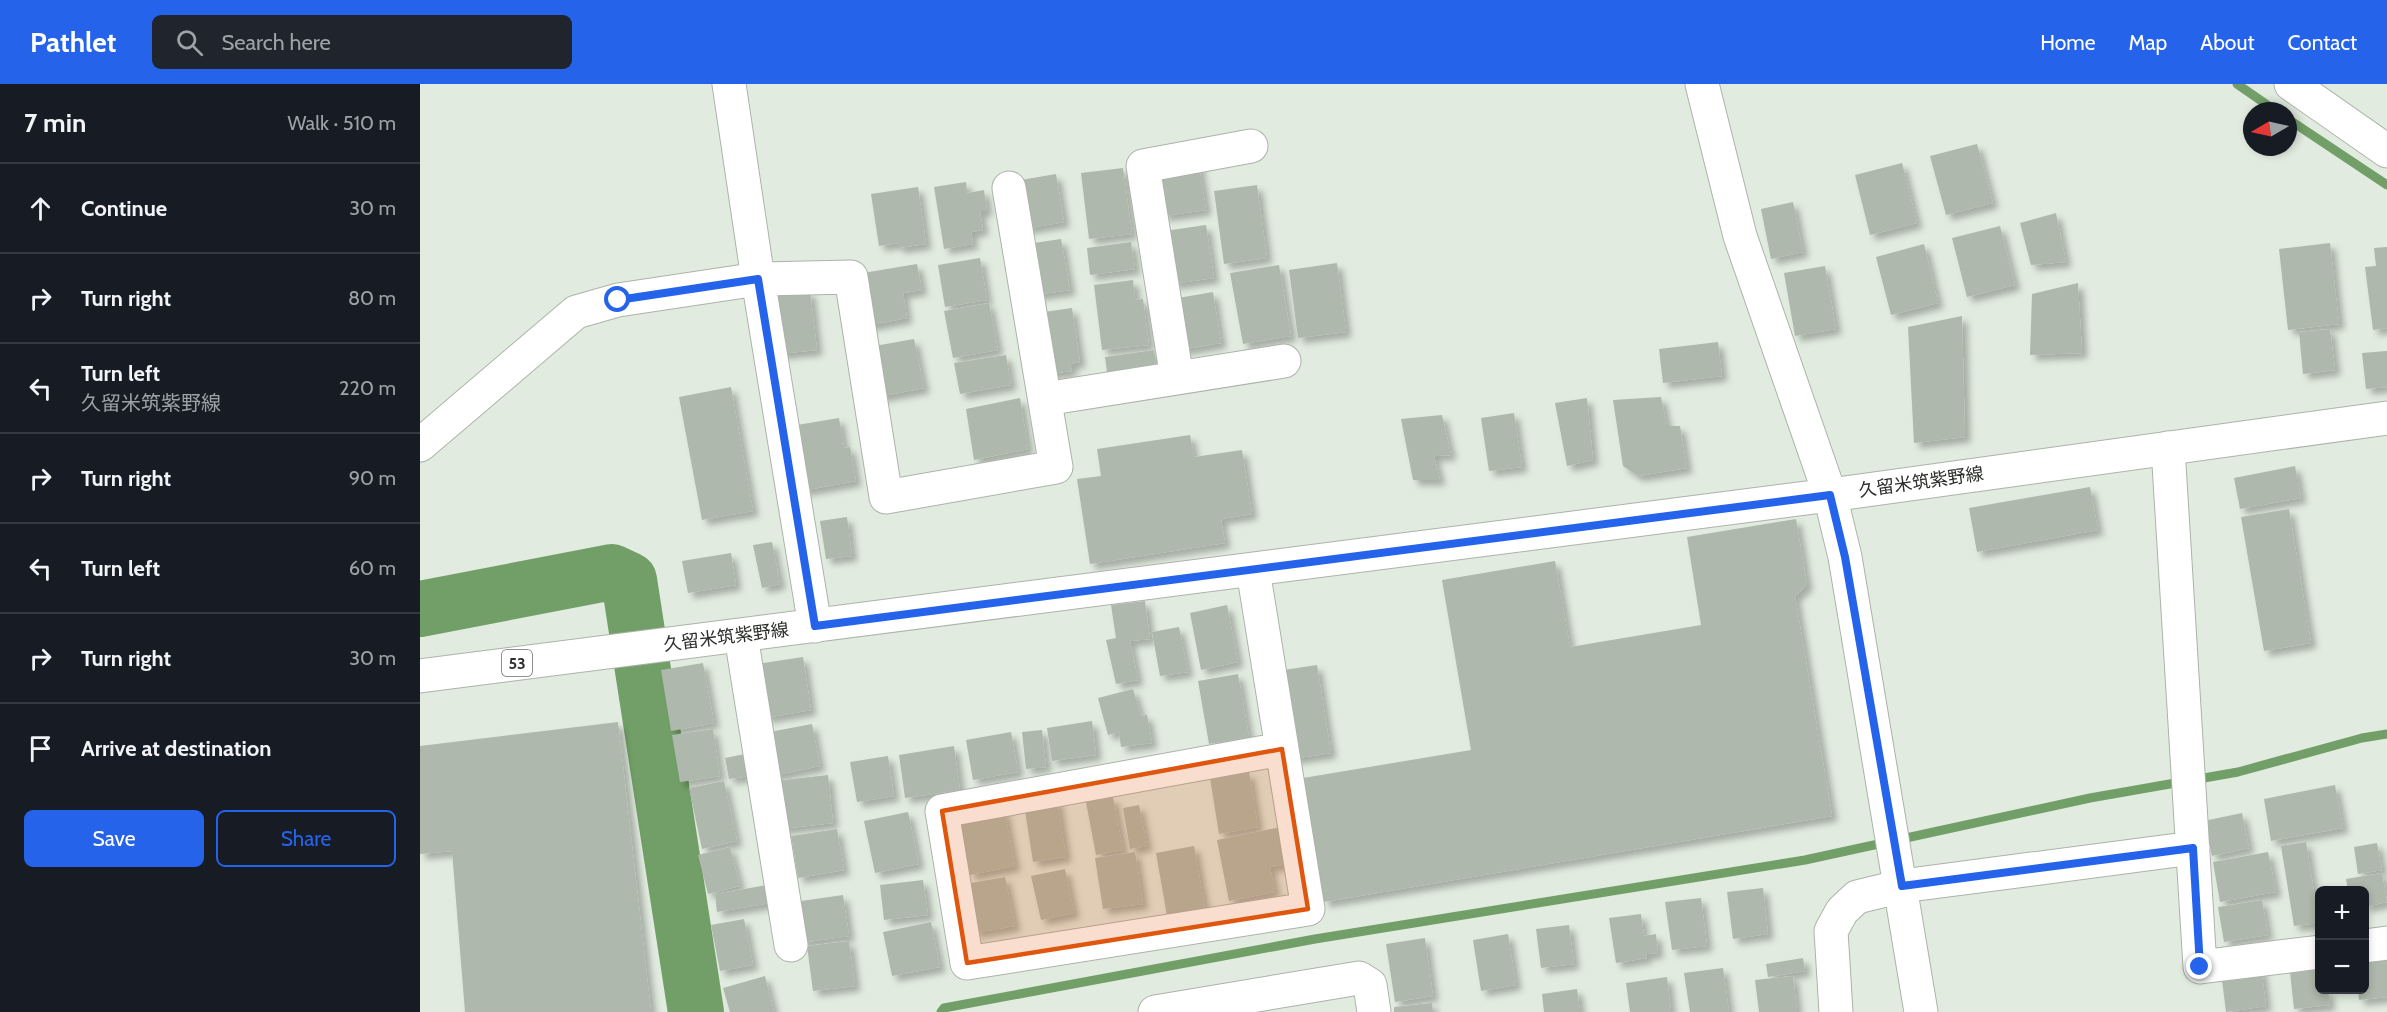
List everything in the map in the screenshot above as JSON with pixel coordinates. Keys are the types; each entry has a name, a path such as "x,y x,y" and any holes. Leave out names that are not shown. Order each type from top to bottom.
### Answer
{"street":[{"path":"729,84 758,279 815,626"},
{"path":"1702,84 1740,236 1830,495 1845,557 1902,886 1921,1012"},
{"path":"2291,84 2387,151"},
{"path":"1177,378 1143,166 1251,146"},
{"path":"420,445 576,312 618,300 758,279 851,277 885,497 1056,467 1009,188"},
{"path":"1045,399 1284,361"},
{"name":"久留米筑紫野線","path":"420,676 1830,495 2387,418"},
{"path":"2168,448 2200,967 2315,953"},
{"path":"1252,570 1282,749 1308,909 967,963 942,811 1282,749"},
{"path":"741,636 791,945"},
{"path":"1836,1012 1831,931 1842,911 1857,897 1902,886 2193,848"},
{"path":"2369,945 2387,943"},
{"path":"1155,1012 1359,978 1370,985 1374,1012"}],"highlighted area":[{"path":"1282,749 1308,909 967,963 942,811"}],"building":[{"path":"1977,144 1993,203 1946,215 1930,156"},
{"path":"1198,160 1206,210 1163,216 1156,167"},
{"path":"1902,163 1917,223 1870,235 1855,175"},
{"path":"1123,168 1132,234 1089,239 1081,173"},
{"path":"1056,174 1064,222 1024,229 1015,181"},
{"path":"966,182 967,193 984,190 987,211 980,211 983,230 971,232 973,244 944,249 934,187"},
{"path":"1257,185 1267,258 1224,264 1214,191"},
{"path":"918,187 926,244 898,248 898,243 879,246 871,194"},
{"path":"1793,202 1803,252 1771,259 1761,209"},
{"path":"2056,213 2066,262 2031,265 2020,223"},
{"path":"1206,225 1214,278 1172,284 1164,231"},
{"path":"2000,226 2015,285 1967,297 1952,238"},
{"path":"1061,239 1070,290 1035,295 1027,244"},
{"path":"1131,242 1135,269 1090,275 1087,248"},
{"path":"2330,243 2339,324 2288,330 2279,249"},
{"path":"1924,244 1938,303 1891,315 1876,257"},
{"path":"2387,247 2387,328 2373,330 2365,267 2376,266 2374,248"},
{"path":"980,258 987,300 945,307 938,265"},
{"path":"1337,263 1346,332 1298,338 1289,270"},
{"path":"917,264 922,290 903,293 907,318 866,326 857,274"},
{"path":"1279,265 1291,336 1243,344 1230,273"},
{"path":"1825,266 1836,329 1795,336 1784,273"},
{"path":"1133,280 1135,300 1143,299 1149,345 1102,350 1094,285"},
{"path":"2078,283 2082,353 2030,355 2032,294"},
{"path":"810,291 817,350 778,354 770,296"},
{"path":"1213,292 1221,343 1180,350 1172,299"},
{"path":"989,303 998,350 953,358 944,311"},
{"path":"1072,308 1080,362 1070,364 1072,371 1046,374 1037,313"},
{"path":"1962,316 1965,437 1914,443 1908,327"},
{"path":"2330,329 2335,370 2303,374 2299,332"},
{"path":"914,339 924,388 878,397 869,347"},
{"path":"1718,342 1722,376 1663,383 1659,349"},
{"path":"1154,350 1158,373 1108,380 1105,357"},
{"path":"2387,351 2387,387 2366,389 2362,353"},
{"path":"1006,355 1011,385 960,394 954,363"},
{"path":"731,387 753,511 702,520 679,397"},
{"path":"1661,397 1667,426 1680,426 1687,468 1638,476 1623,466 1613,400"},
{"path":"1020,398 1028,449 974,460 966,409"},
{"path":"1587,398 1593,460 1567,466 1555,403"},
{"path":"1514,413 1522,467 1489,471 1481,418"},
{"path":"1442,415 1451,455 1434,456 1440,480 1413,480 1401,419"},
{"path":"839,418 844,448 850,447 856,481 801,491 791,426"},
{"path":"1190,435 1194,457 1242,450 1252,514 1221,519 1225,543 1090,564 1077,479 1101,476 1097,449"},
{"path":"2295,466 2301,498 2240,509 2234,478"},
{"path":"2090,487 2098,530 1977,552 1969,508"},
{"path":"2289,509 2311,643 2264,651 2241,517"},
{"path":"847,517 852,556 826,559 820,521"},
{"path":"1796,519 1807,585 1795,596 1832,816 1324,902 1303,778 1471,750 1442,580 1555,561 1570,647 1701,625 1687,537"},
{"path":"772,542 780,584 762,588 753,545"},
{"path":"731,553 736,585 688,593 682,561"},
{"path":"1145,601 1150,639 1130,641 1138,680 1116,684 1106,640 1116,638 1111,605"},
{"path":"1227,605 1238,662 1201,670 1190,613"},
{"path":"1179,627 1188,672 1160,676 1152,632"},
{"path":"803,657 811,710 765,718 757,664"},
{"path":"703,663 714,723 671,731 661,670"},
{"path":"1317,665 1331,753 1292,759 1277,671"},
{"path":"1238,674 1249,737 1209,744 1198,681"},
{"path":"1133,689 1141,716 1147,715 1152,743 1121,747 1119,732 1108,735 1098,698"},
{"path":"1092,721 1096,755 1052,761 1047,728"},
{"path":"618,722 651,1012 465,1012 452,851 420,854 420,746"},
{"path":"812,724 820,766 772,776 764,733"},
{"path":"713,729 720,776 680,782 672,735"},
{"path":"1042,730 1046,767 1026,769 1022,732"},
{"path":"1011,732 1018,772 973,780 966,740"},
{"path":"954,746 960,790 905,798 899,755"},
{"path":"745,754 749,776 729,779 725,758"},
{"path":"888,756 894,796 857,802 850,762"},
{"path":"1249,772 1258,827 1219,834 1210,778"},
{"path":"828,775 833,823 780,829 775,781"},
{"path":"724,781 737,841 702,849 689,788"},
{"path":"2335,785 2343,828 2271,841 2264,799"},
{"path":"1113,797 1123,850 1096,855 1086,802"},
{"path":"1057,799 1066,857 1033,862 1024,804"},
{"path":"1139,805 1147,846 1130,849 1123,808"},
{"path":"1004,809 1015,866 970,875 959,818"},
{"path":"908,812 919,864 875,873 864,821"},
{"path":"2242,813 2249,848 2212,856 2204,821"},
{"path":"1281,827 1288,864 1270,867 1275,892 1229,901 1217,840"},
{"path":"837,829 844,870 798,878 791,836"},
{"path":"2306,842 2315,898 2315,923 2294,926 2281,846"},
{"path":"2377,843 2382,870 2358,874 2354,847"},
{"path":"1194,846 1205,909 1167,916 1156,853"},
{"path":"730,847 740,886 708,894 698,855"},
{"path":"1135,852 1143,904 1103,909 1095,858"},
{"path":"2268,852 2276,892 2220,902 2213,862"},
{"path":"1065,869 1074,913 1041,920 1031,876"},
{"path":"2382,873 2387,902 2369,906 2369,886 2347,886 2346,879"},
{"path":"1005,877 1015,926 974,933 965,884"},
{"path":"923,880 928,915 884,920 880,885"},
{"path":"767,885 770,903 717,912 715,894"},
{"path":"1763,888 1768,934 1733,939 1727,892"},
{"path":"843,895 849,936 800,943 794,902"},
{"path":"1701,898 1707,946 1672,950 1665,902"},
{"path":"2262,900 2268,935 2224,942 2218,907"},
{"path":"1641,914 1644,936 1656,934 1658,953 1646,954 1647,958 1616,963 1609,918"},
{"path":"744,919 753,965 720,971 711,925"},
{"path":"931,922 940,967 892,976 883,932"},
{"path":"1569,925 1574,964 1541,968 1536,929"},
{"path":"1508,934 1516,985 1481,991 1473,940"},
{"path":"1425,938 1433,996 1395,1002 1386,944"},
{"path":"849,941 855,986 813,991 807,946"},
{"path":"2387,949 2387,997 2359,1000 2358,994 2369,994 2369,951"},
{"path":"1803,958 1805,971 1768,977 1766,964"},
{"path":"2315,960 2315,994 2329,994 2330,1005 2294,1009 2289,963"},
{"path":"2261,967 2266,1006 2226,1012 2221,972"},
{"path":"1723,968 1729,1012 1690,1012 1684,973"},
{"path":"765,976 774,1012 730,1012 723,988"},
{"path":"1793,976 1797,1012 1759,1012 1755,980"},
{"path":"1667,977 1671,1012 1630,1012 1626,983"},
{"path":"1577,989 1580,1012 1544,1012 1542,994"},
{"path":"1432,1003 1433,1012 1394,1012 1394,1007"}],"waterway":[{"path":"2237,84 2263,102"},
{"path":"2297,125 2387,185"},
{"path":"420,609 612,572 629,580 696,1012"},
{"path":"941,1012 944,1008 1315,939 1805,860 2090,798 2238,772 2362,738 2387,734"}],"route":[{"path":"618,300 758,279 815,626 1830,495 1845,557 1902,886 2193,848 2200,967"}]}
